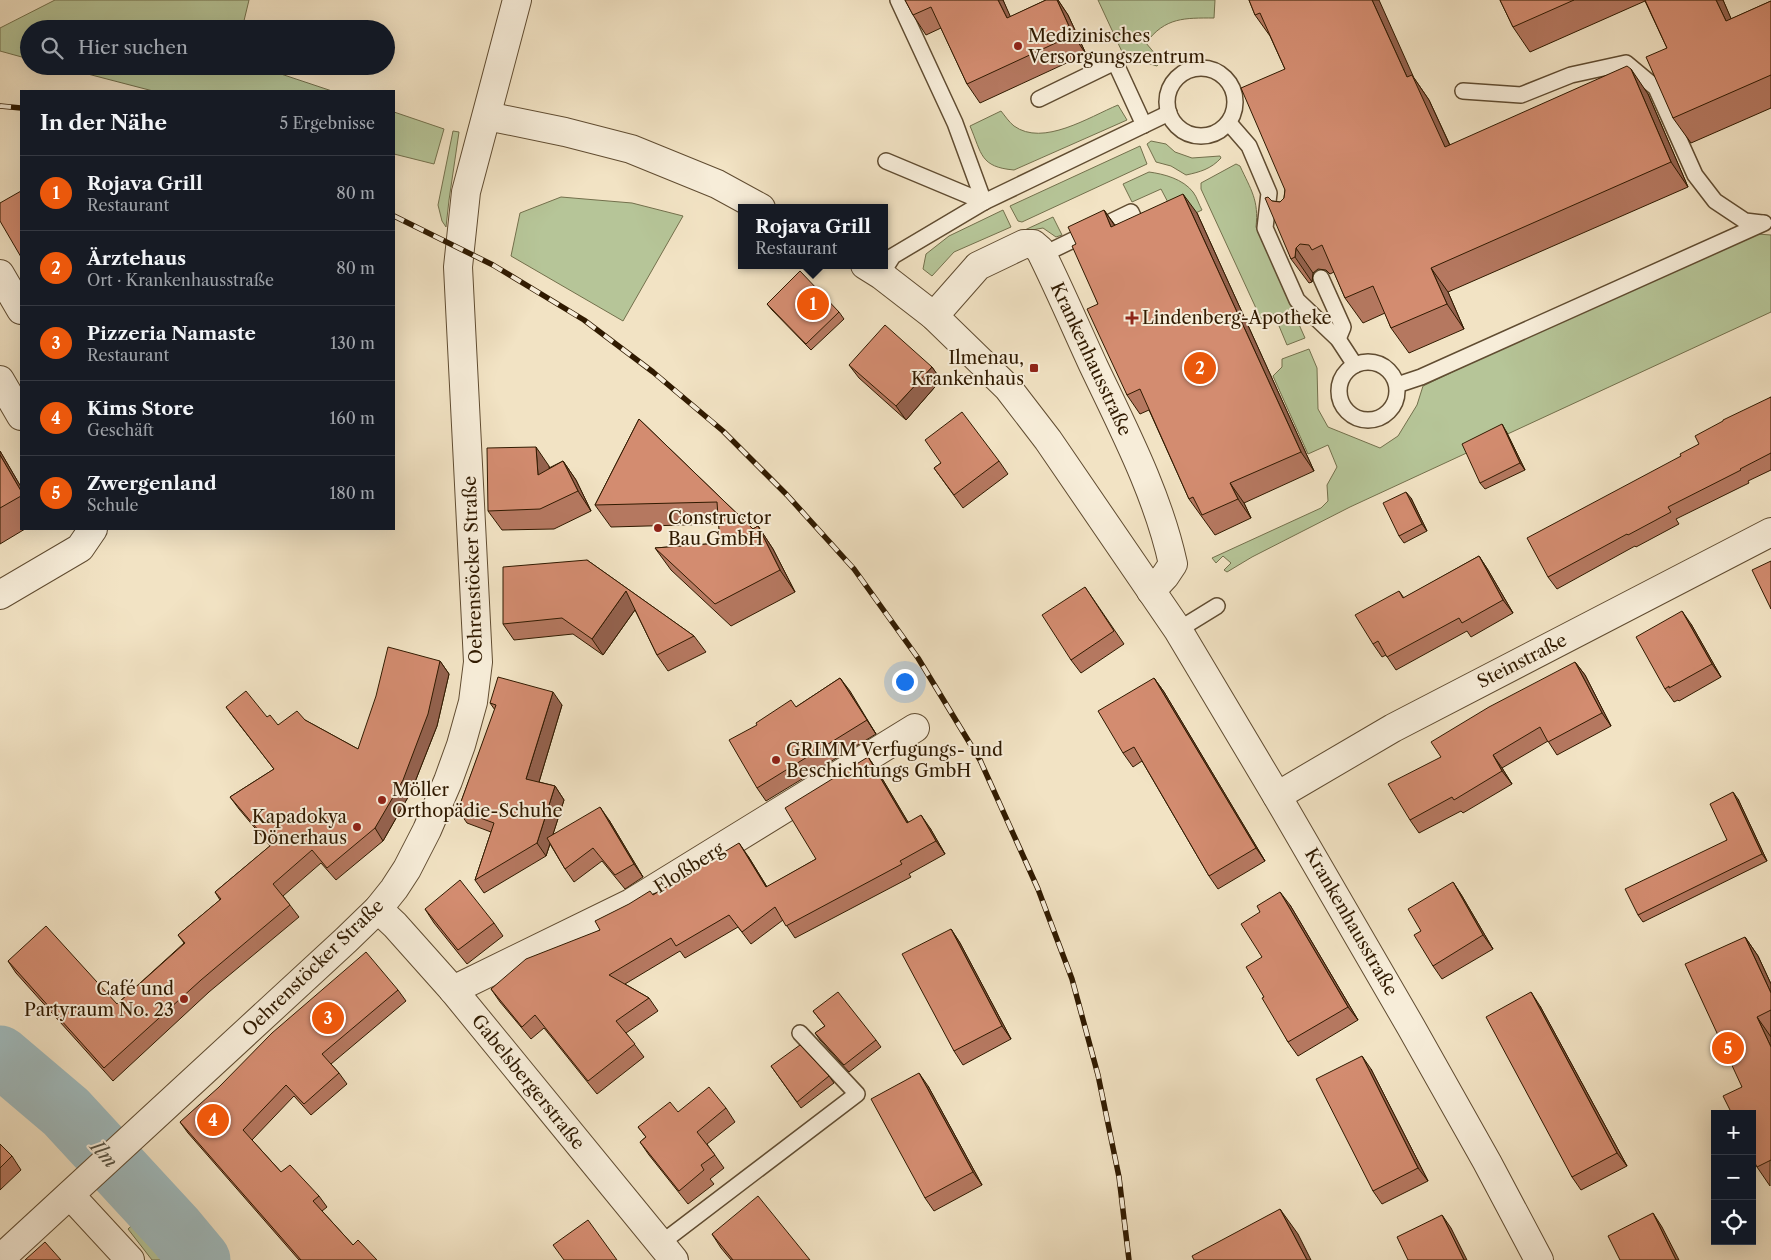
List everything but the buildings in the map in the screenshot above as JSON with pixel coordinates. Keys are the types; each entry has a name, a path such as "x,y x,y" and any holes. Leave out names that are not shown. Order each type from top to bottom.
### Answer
{"street":[{"name":"Oehrenstöcker Straße","path":"0,1259 93,1175 378,908 407,870 448,781 461,745 474,694 478,662 458,267 466,192 517,0"},
{"path":"487,116 565,132 631,149 717,184 754,204"},
{"path":"934,316 978,266 1024,244 1033,244 1042,255"},
{"name":"Krankenhausstraße","path":"1042,255 1146,481 1169,545 1173,564 1151,591"},
{"name":"Krankenhausstraße","path":"873,270 934,316 1008,388 1029,413 1178,630 1412,1027 1539,1260"},
{"path":"0,274 20,308"},
{"path":"0,380 20,414"},
{"path":"0,595 80,548 91,530"},
{"name":"Steinstraße","path":"1277,796 1393,728 1771,532"},
{"name":"Floßberg","path":"453,990 631,903 915,728"},
{"name":"Gabelsbergerstraße","path":"378,908 453,990 667,1252"},
{"path":"70,1195 130,1260"}],"lane":[{"path":"898,0 955,123 984,202"},
{"path":"1039,99 1115,62 1144,126"},
{"path":"1463,92 1522,95 1571,75 1626,63 1656,88 1695,175 1715,201 1745,221 1767,223"},
{"path":"1195,68 1207,68 1218,72 1234,90 1236,101 1234,113 1229,123 1212,135 1191,135 1181,130 1174,123 1169,113 1167,102 1169,90 1174,80 1184,72 1195,68"},
{"path":"888,260 984,202 1169,113"},
{"path":"1229,123 1249,146 1269,193 1265,228 1298,300 1338,339 1355,365"},
{"path":"886,161 984,202"},
{"path":"1269,193 1283,202"},
{"path":"1042,255 1131,212 1138,227"},
{"path":"1397,385 1421,377 1767,223"},
{"path":"1321,278 1343,327 1338,339"},
{"path":"1370,362 1380,364 1393,376 1397,385 1396,402 1391,411 1376,420 1356,419 1343,407 1339,398 1338,388 1342,378 1346,370 1355,365 1370,362"},
{"path":"1178,630 1216,606"},
{"path":"667,1252 857,1094 800,1034"}],"green space":[{"path":"55,0 249,0 244,20 20,20 20,57 0,51 0,28"},
{"path":"1098,0 1215,0 1214,18 1194,18 1176,21 1153,34 1146,43 1161,61 1157,66 1124,56"},
{"path":"92,75 284,75 329,90 149,90"},
{"path":"1118,105 1127,120 1014,170 994,166 988,162 980,151 970,126 1001,111 1014,126 1026,132 1052,132 1066,128"},
{"path":"395,112 444,129 434,164 395,154"},
{"path":"453,131 459,132 446,227 442,221 438,205"},
{"path":"1151,141 1166,144 1175,152 1192,158 1220,156 1221,158 1205,170 1186,175 1171,166 1156,162 1147,144"},
{"path":"1140,146 1147,164 1022,222 1018,221 1010,206"},
{"path":"1236,164 1240,166 1251,189 1256,209 1256,227 1305,338 1287,345 1274,314 1261,319 1201,189 1201,183"},
{"path":"1149,172 1179,180 1189,187 1202,210 1162,229 1173,212 1161,189 1132,202 1123,184"},
{"path":"561,197 632,203 683,216 623,321 511,256 520,213"},
{"path":"1003,210 1011,227 954,252 932,276 923,269 926,254 949,236"},
{"path":"1053,217 1062,235 1056,237 1043,228 1032,230 969,261 966,257"},
{"path":"1744,233 1771,235 1771,312 1350,507 1252,557 1227,572 1224,570 1231,563 1223,556 1216,563 1212,558 1321,508 1328,501 1327,485 1337,467 1328,445 1308,454 1273,376 1282,367 1282,359 1309,349 1317,368 1318,409 1328,427 1380,448 1398,436 1417,405 1423,386"},
{"path":"158,1173 228,1260 152,1260 128,1229 141,1217 126,1198"}],"waterway":[{"name":"Ilm","path":"0,1056 66,1112 175,1230 200,1260"}],"railway":[{"path":"0,106 20,108"},
{"path":"395,216 493,265 584,320 653,372 723,431 787,495 854,569 918,658 980,760 1038,889 1072,979 1098,1075 1119,1177 1129,1260"}],"place":[{"name":"Medizinisches Versorgungszentrum","path":"1018,46"},
{"name":"Rojava Grill","path":"813,304"},
{"name":"Lindenberg-Apotheke","path":"1132,318"},
{"name":"Ilmenau, Krankenhaus","path":"1034,368"},
{"name":"Ärztehaus","path":"1200,368"},
{"name":"Constructor Bau GmbH","path":"658,528"},
{"name":"GRIMM Verfugungs- und Beschichtungs GmbH","path":"776,760"},
{"name":"Möller Orthopädie-Schuhe","path":"382,800"},
{"name":"Kapadokya Dönerhaus","path":"357,827"},
{"name":"Café und Partyraum No. 23","path":"184,999"},
{"name":"Pizzeria Namaste","path":"328,1018"},
{"name":"Zwergenland","path":"1728,1048"},
{"name":"Kims Store","path":"213,1120"}]}
